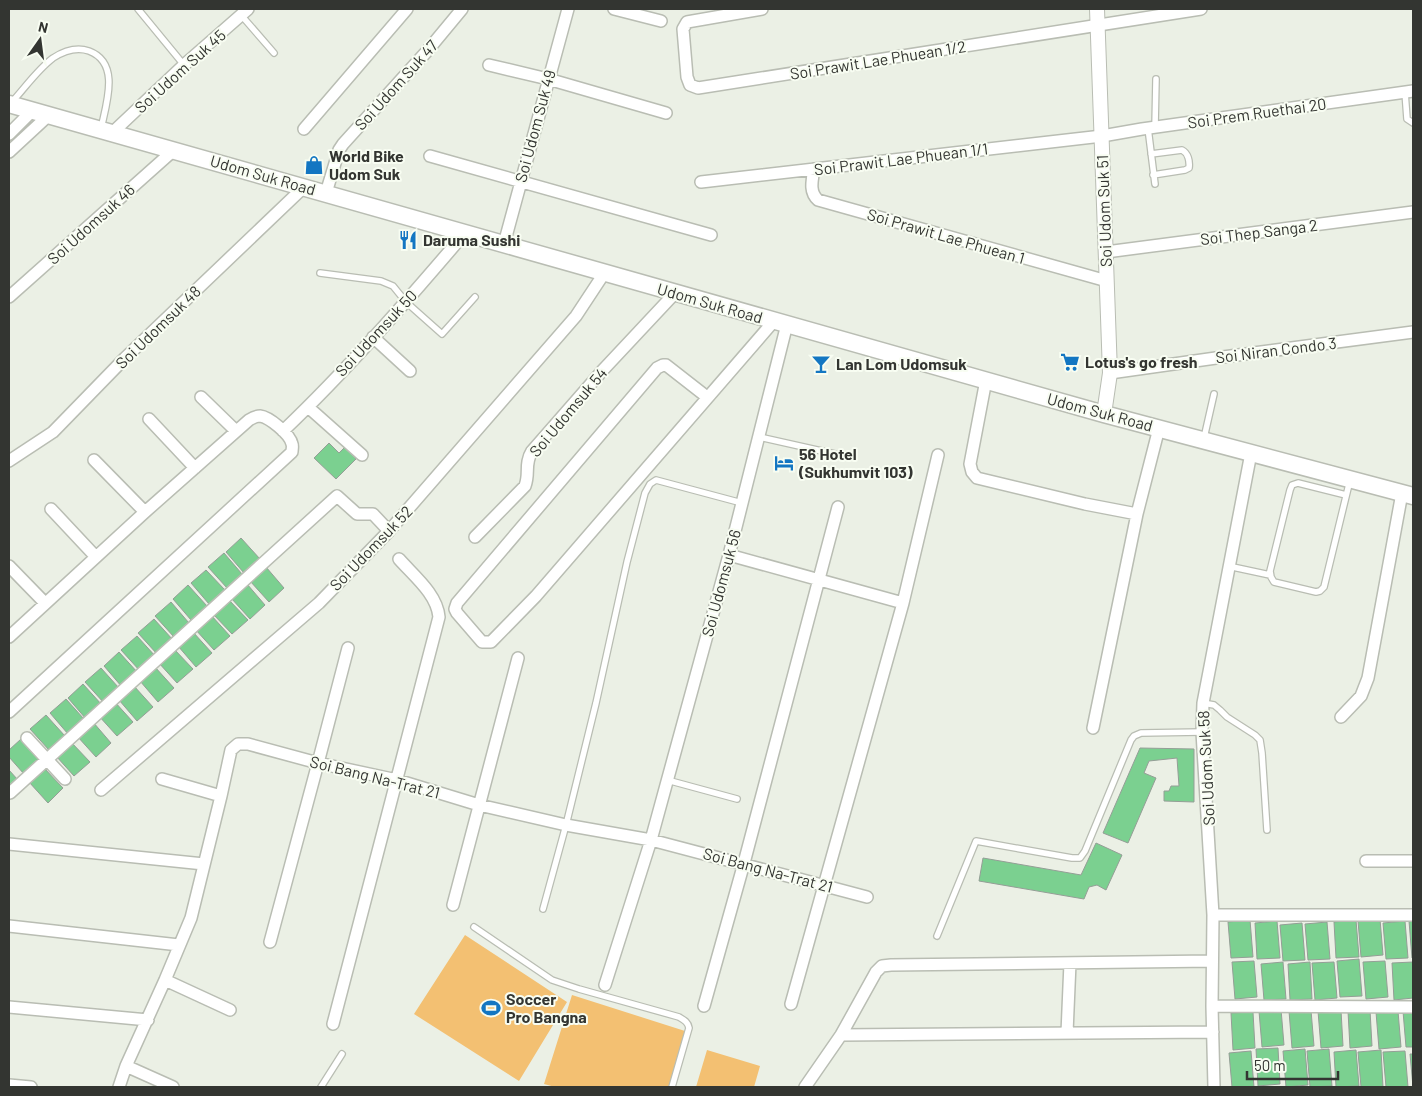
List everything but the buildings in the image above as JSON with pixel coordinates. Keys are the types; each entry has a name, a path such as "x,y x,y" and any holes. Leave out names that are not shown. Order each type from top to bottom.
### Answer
{"main road":[{"name":"Udom Suk Road","path":"9,104 780,323 1104,414 1251,453 1348,487 1408,495"}],"street":[{"path":"304,129 407,9"},
{"name":"Soi Udom Suk 47","path":"326,193 338,150 428,50 462,9"},
{"name":"Soi Udom Suk 49","path":"504,244 568,9"},
{"path":"614,9 660,21"},
{"name":"Soi Prawit Lae Phuean 1/2","path":"762,9 687,22 683,29 687,77 690,85 698,88 1098,25"},
{"name":"Soi Udom Suk 51","path":"1097,9 1110,373 1104,414"},
{"path":"1098,25 1201,9"},
{"name":"Soi Udom Suk 45","path":"106,132 245,12"},
{"path":"489,65 548,79 666,113"},
{"name":"Soi Prem Ruethai 20","path":"1102,136 1409,91"},
{"path":"9,134 32,111"},
{"path":"9,152 49,115"},
{"name":"Soi Prawit Lae Phuean 1/1","path":"701,182 1102,136"},
{"name":"Soi Udomsuk 46","path":"9,297 174,150"},
{"path":"430,156 711,235"},
{"name":"Soi Prawit Lae Phuean 1","path":"814,169 811,190 813,196 818,200 1107,281"},
{"name":"Soi Udomsuk 48","path":"9,461 53,432 125,358 304,187"},
{"name":"Soi Thep Sanga 2","path":"1106,252 1413,212"},
{"name":"Soi Udomsuk 50","path":"283,431 308,407 406,302 465,233"},
{"name":"Soi Udomsuk 52","path":"101,790 319,603 389,531 576,316 605,272"},
{"name":"Soi Udomsuk 54","path":"475,537 526,486 528,458 532,451 602,371 676,292"},
{"path":"707,398 666,365 657,368 457,603 455,610 482,642 491,642 536,596 707,398 780,323"},
{"name":"Soi Udomsuk 56","path":"605,985 651,840 729,555 759,437 780,323"},
{"name":"Soi Niran Condo 3","path":"1110,373 1413,332"},
{"path":"373,337 410,371"},
{"path":"986,380 970,464 972,472 977,478 1085,504 1137,514"},
{"path":"202,397 236,431"},
{"path":"308,407 362,455"},
{"path":"9,637 145,512 249,420 258,416 266,418 290,439 293,445 292,452 9,712"},
{"path":"149,419 195,468"},
{"path":"1093,728 1137,514 1159,428"},
{"name":"Soi Udom Suk 58","path":"1214,1087 1212,1006 1213,915 1202,732 1203,703 1251,453"},
{"path":"790,1004 825,885 902,603 938,455"},
{"path":"94,460 145,512"},
{"path":"1341,717 1361,696 1368,678 1408,495"},
{"path":"10,793 336,496 357,514 373,514 389,531"},
{"path":"704,1006 744,863 838,507"},
{"path":"51,509 96,557"},
{"path":"729,555 902,603"},
{"path":"333,1024 439,617 435,600 400,558"},
{"path":"9,566 45,603"},
{"path":"270,942 348,648"},
{"path":"453,905 518,658"},
{"path":"27,738 64,779"},
{"name":"Soi Bang Na-Trat 21","path":"119,1087 126,1066 148,1020 191,918 231,750 238,744 248,744 318,763 397,780 479,804 566,825 651,840 867,897"},
{"path":"162,779 221,796"},
{"path":"9,844 204,864"},
{"path":"1366,861 1413,861"},
{"path":"1213,915 1413,915"},
{"path":"9,926 179,944"},
{"path":"805,1087 841,1035 876,972 882,966 1212,962"},
{"path":"1067,1033 1070,963"},
{"path":"165,980 230,1010"},
{"path":"1212,1006 1413,1007"},
{"path":"9,1007 148,1020"},
{"path":"841,1035 1213,1032"},
{"path":"126,1066 173,1087"},
{"path":"9,1085 30,1087"}],"lane":[{"path":"138,9 184,65"},
{"path":"245,12 274,53"},
{"path":"9,104 42,67 55,57 69,50 82,48 97,54 107,66 110,86 106,132"},
{"path":"1154,184 1151,154 1156,79"},
{"path":"1409,91 1407,119 1413,123"},
{"path":"1151,154 1182,150 1188,155 1190,164 1189,168 1185,170 1153,175"},
{"path":"320,273 381,281 393,286 406,302 442,334 475,297"},
{"path":"1204,440 1214,394"},
{"path":"759,437 835,454"},
{"path":"543,909 596,703 627,562 645,493 650,484 656,480 742,503"},
{"path":"1298,483 1348,487 1325,586 1322,590 1316,592 1276,583 1272,580 1270,575 1292,485 1298,483"},
{"path":"1228,566 1270,575"},
{"path":"1203,703 1214,706 1255,734 1260,740 1267,830"},
{"path":"937,936 976,841 1080,858 1085,851 1134,736 1141,733 1202,732"},
{"path":"667,780 737,799"},
{"path":"474,928 552,980 684,1020 689,1028 672,1087"},
{"path":"321,1087 342,1054"}],"shaded area":[{"name":"Soccer Pro Bangna","path":"465,935 567,1002 519,1081 414,1014"},
{"name":"Soccer Pro Bangna","path":"572,995 685,1031 669,1087 555,1087 544,1084"},
{"path":"707,1050 760,1066 754,1087 696,1087"}],"place":[{"name":"World Bike Udom Suk","path":"314,165"},
{"name":"Daruma Sushi","path":"408,240"},
{"name":"Lotus's go fresh","path":"1070,362"},
{"name":"Lan Lom Udomsuk","path":"821,364"},
{"name":"56 Hotel (Sukhumvit 103)","path":"784,463"},
{"name":"Soccer Pro Bangna","path":"491,1008"}]}
